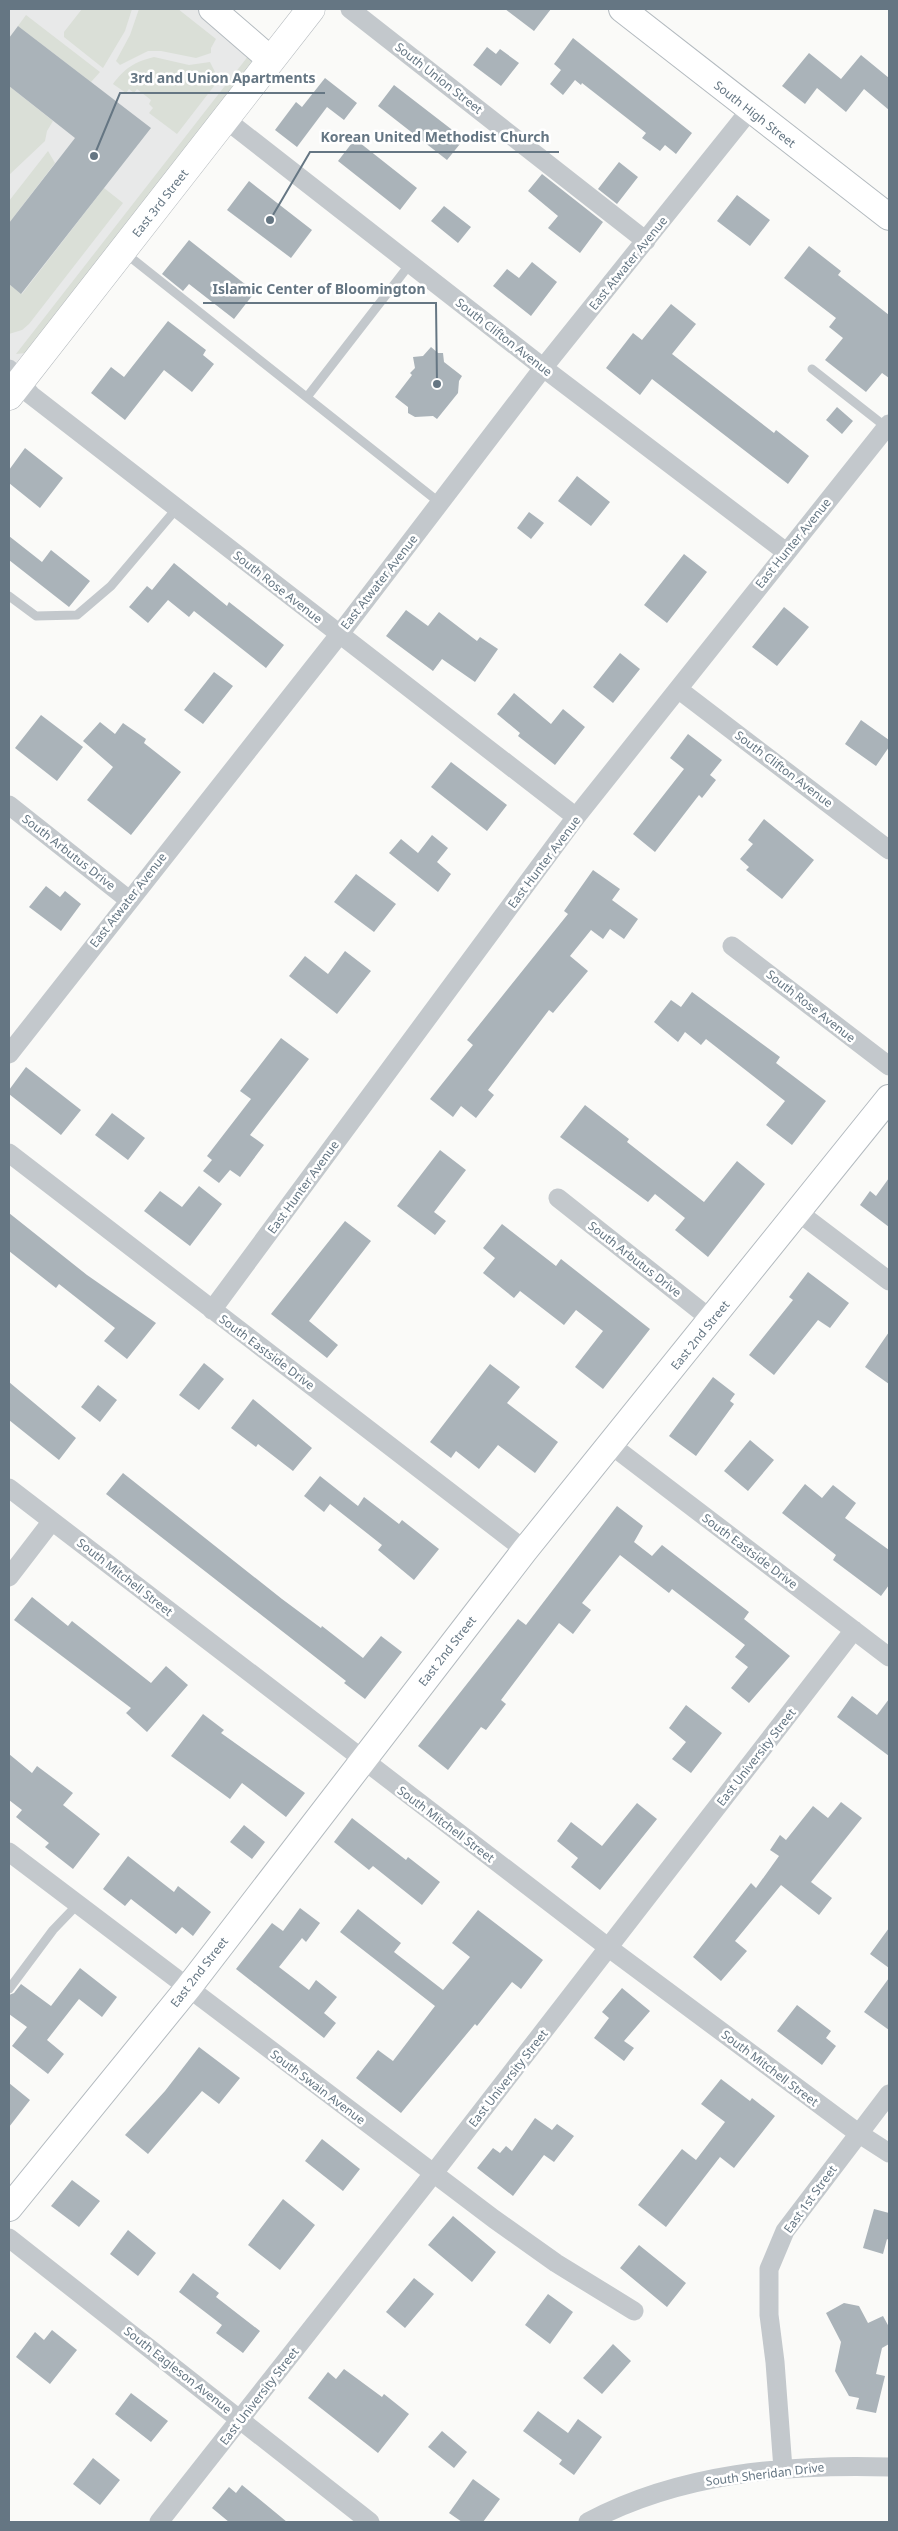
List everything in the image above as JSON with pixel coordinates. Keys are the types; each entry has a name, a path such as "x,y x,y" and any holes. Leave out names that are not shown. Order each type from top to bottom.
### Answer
{"main road":[{"name":"East 3rd Street","path":"12,382 122,251 311,9"}],"street":[{"path":"212,9 271,60"},
{"name":"South Union Street","path":"350,9 646,241"},
{"name":"South High Street","path":"622,9 889,217"},
{"name":"East Atwater Avenue","path":"9,1054 339,635 543,368 750,110"},
{"name":"South Clifton Avenue","path":"225,119 543,368 786,552"},
{"name":"South Rose Avenue","path":"12,382 576,817"},
{"name":"East Hunter Avenue","path":"212,1310 576,817 888,426"},
{"name":"South Clifton Avenue","path":"678,689 889,850"},
{"name":"South Arbutus Drive","path":"9,805 129,900"},
{"name":"South Rose Avenue","path":"732,946 889,1066"},
{"name":"East 2nd Street","path":"9,2208 188,1988 525,1550 889,1098"},
{"name":"South Eastside Drive","path":"9,1153 525,1550"},
{"name":"South Arbutus Drive","path":"558,1198 712,1320"},
{"path":"798,1212 889,1281"},
{"name":"South Eastside Drive","path":"611,1445 889,1657"},
{"name":"South Mitchell Street","path":"9,1488 609,1948 858,2133 889,2153"},
{"path":"9,1577 52,1521"},
{"name":"East University Street","path":"159,2522 433,2174 854,1630"},
{"name":"South Swain Avenue","path":"9,1852 433,2174 556,2263 634,2311"},
{"name":"East 1st Street","path":"783,2469 775,2362 769,2315 769,2269 785,2231 889,2094"},
{"name":"South Eagleson Avenue","path":"9,2238 370,2522"},
{"name":"South Sheridan Drive","path":"588,2522 664,2491 712,2478 783,2469 836,2466 889,2467"}],"lane":[{"path":"122,251 440,503"},
{"path":"307,397 410,264"},
{"path":"812,369 888,426"},
{"path":"9,596 36,616 77,615 111,586 177,508"},
{"path":"9,1989 52,1930 78,1904"}],"shaded area":[{"path":"9,9 199,9 270,63 9,392"},
{"path":"82,9 132,9 125,31 103,68 64,37 64,32"},
{"path":"139,9 178,9 216,39 211,48 211,53 196,58 161,51 148,51 120,65 116,61 130,35"},
{"path":"26,15 100,72 91,82 18,26"},
{"path":"249,55 252,60 250,66 26,353 16,354"},
{"path":"154,57 189,65 210,62 216,74 221,77 177,134 149,113 153,108 149,104 151,100 137,89 134,93 129,89 126,93 113,84 130,66"},
{"path":"9,86 53,121 47,131 45,141 9,175"},
{"path":"48,151 55,163 9,223 9,201"},
{"path":"104,188 123,203 29,324 22,330 9,334 9,284 22,294"}],"building":[{"path":"505,9 551,9 534,31"},
{"path":"18,26 151,128 21,294 9,284 9,223 75,138 9,86 9,38"},
{"path":"573,38 692,133 676,154 665,145 660,151 642,138 646,133 582,83 581,85 575,80 563,95 550,84 561,70 554,64"},
{"path":"487,47 496,54 500,49 519,63 501,86 473,65"},
{"path":"809,53 841,79 861,55 889,78 889,110 864,89 846,112 817,88 805,104 782,86"},
{"path":"325,78 357,103 344,120 327,107 297,147 275,130 296,102 302,107"},
{"path":"394,85 464,139 447,160 378,106"},
{"path":"355,139 417,188 400,210 338,161"},
{"path":"619,162 638,177 617,204 598,189"},
{"path":"542,174 603,222 580,253 548,228 558,216 528,191"},
{"path":"249,181 312,230 291,258 227,210"},
{"path":"737,195 770,220 750,246 717,221"},
{"path":"444,206 471,227 458,243 431,221"},
{"path":"189,240 255,292 234,319 189,284 183,291 162,274"},
{"path":"809,246 841,271 838,275 889,315 889,378 882,373 866,392 825,360 843,338 829,327 836,318 784,278"},
{"path":"532,262 557,282 531,316 493,286 507,269 519,278"},
{"path":"671,304 696,324 672,354 774,433 776,430 809,456 788,484 652,379 640,395 606,368 633,333 642,340"},
{"path":"168,321 206,350 203,355 214,364 192,392 164,370 125,420 91,393 111,367 124,377"},
{"path":"431,347 438,353 443,353 444,362 462,376 459,381 458,393 437,419 433,416 415,417 408,413 408,407 395,397 412,375 410,373 415,368 413,357 423,356"},
{"path":"837,407 853,421 842,434 826,420"},
{"path":"25,448 63,478 40,508 9,483 9,470"},
{"path":"577,476 610,502 591,526 558,501"},
{"path":"529,512 544,523 531,539 517,528"},
{"path":"9,536 42,562 51,550 90,581 69,607 9,560"},
{"path":"684,554 707,572 667,623 644,605"},
{"path":"174,563 227,606 229,602 284,645 266,668 194,611 189,617 168,600 148,623 129,607 147,586 152,590"},
{"path":"784,607 809,627 777,666 752,647"},
{"path":"406,610 428,626 439,612 477,641 480,637 498,649 475,682 442,659 433,671 386,636"},
{"path":"620,653 640,669 613,703 593,687"},
{"path":"214,672 233,686 203,724 184,710"},
{"path":"514,693 551,724 563,709 585,727 555,765 518,736 520,733 497,714"},
{"path":"41,715 83,747 57,781 15,748"},
{"path":"861,720 889,740 889,747 876,766 845,744"},
{"path":"100,722 115,734 123,723 146,739 144,743 181,772 131,835 87,800 113,767 83,741"},
{"path":"688,734 722,760 710,775 716,780 702,798 699,795 655,852 633,834 684,769 670,758"},
{"path":"451,762 507,805 487,831 431,787"},
{"path":"764,819 814,860 782,899 746,870 749,867 740,859 753,844 748,840"},
{"path":"432,835 448,848 437,862 451,874 438,892 389,853 401,839 418,853"},
{"path":"593,870 620,889 612,900 638,919 624,939 610,929 603,939 591,930 570,956 588,971 553,1013 549,1010 488,1090 494,1095 476,1118 461,1106 453,1117 430,1099 473,1045 467,1040 568,914 564,911"},
{"path":"356,874 396,904 374,932 334,902"},
{"path":"46,886 60,897 65,891 81,904 61,931 29,907"},
{"path":"345,951 371,971 337,1014 289,976 305,956 328,974"},
{"path":"692,992 780,1057 776,1063 826,1101 792,1145 766,1125 785,1101 706,1039 701,1045 685,1032 678,1042 654,1022 671,1000 681,1007"},
{"path":"281,1038 309,1059 250,1135 264,1145 240,1177 230,1170 219,1183 203,1171 212,1160 207,1156 251,1099 240,1091"},
{"path":"26,1067 81,1110 61,1135 9,1094 9,1090"},
{"path":"585,1105 629,1139 627,1142 704,1202 737,1161 765,1184 708,1257 675,1230 685,1218 655,1194 648,1202 560,1137"},
{"path":"112,1113 145,1138 128,1160 95,1135"},
{"path":"440,1150 466,1170 434,1212 446,1221 435,1235 397,1206"},
{"path":"889,1178 889,1227 860,1205 870,1191 876,1196"},
{"path":"199,1186 222,1204 190,1246 144,1211 160,1191 182,1207"},
{"path":"9,1213 87,1275 156,1323 127,1359 104,1341 115,1328 59,1284 56,1288 9,1251"},
{"path":"345,1221 371,1241 309,1321 338,1345 327,1358 271,1314"},
{"path":"502,1224 556,1266 561,1259 650,1329 603,1389 575,1367 603,1331 576,1310 564,1325 520,1291 514,1298 483,1273 495,1258 483,1248"},
{"path":"808,1272 849,1303 830,1328 818,1320 774,1375 749,1355 793,1300 789,1297"},
{"path":"889,1332 889,1384 865,1367"},
{"path":"204,1363 224,1379 199,1410 179,1395"},
{"path":"490,1364 520,1387 507,1403 558,1442 535,1473 498,1445 479,1469 456,1451 451,1458 430,1442"},
{"path":"713,1377 735,1394 730,1401 734,1404 696,1456 669,1436"},
{"path":"9,1382 76,1438 59,1460 9,1420"},
{"path":"98,1385 117,1400 100,1422 81,1407"},
{"path":"253,1399 312,1448 293,1471 258,1444 256,1447 231,1428"},
{"path":"750,1440 774,1460 748,1491 724,1471"},
{"path":"123,1473 282,1599 321,1628 322,1626 363,1658 381,1636 402,1652 365,1699 344,1683 346,1681 106,1494"},
{"path":"320,1476 358,1506 364,1497 399,1524 402,1520 439,1549 414,1580 378,1550 382,1545 330,1504 324,1512 304,1496"},
{"path":"805,1484 822,1498 833,1485 856,1503 845,1518 889,1550 889,1585 881,1596 833,1560 836,1555 782,1513"},
{"path":"617,1506 643,1526 634,1542 652,1556 662,1545 749,1612 744,1619 790,1656 749,1703 731,1688 748,1667 735,1657 745,1645 672,1589 669,1593 620,1555 582,1603 591,1610 573,1634 559,1623 501,1700 506,1704 486,1730 481,1727 448,1770 418,1746 518,1619 526,1625"},
{"path":"32,1597 68,1626 72,1621 151,1683 166,1666 188,1685 147,1732 126,1713 131,1708 14,1620"},
{"path":"852,1696 877,1715 889,1699 889,1756 837,1717"},
{"path":"686,1705 722,1733 691,1773 672,1759 686,1742 669,1728"},
{"path":"203,1714 224,1730 221,1733 305,1793 286,1817 242,1783 230,1799 171,1756"},
{"path":"9,1754 32,1773 37,1766 73,1793 63,1805 100,1834 73,1869 45,1847 49,1843 16,1817 22,1810 9,1800"},
{"path":"841,1802 862,1818 811,1882 832,1898 819,1915 781,1885 735,1941 747,1951 721,1981 693,1957 751,1883 756,1888 779,1856 770,1850 780,1835 786,1840 813,1806 828,1818"},
{"path":"637,1803 657,1819 600,1890 571,1867 578,1858 557,1841 571,1822 602,1846"},
{"path":"352,1818 406,1860 408,1857 440,1882 422,1905 373,1866 369,1870 334,1842"},
{"path":"244,1825 265,1842 252,1859 230,1842"},
{"path":"128,1856 174,1892 178,1886 211,1912 193,1936 182,1927 176,1934 131,1899 125,1906 103,1889"},
{"path":"300,1908 320,1923 306,1942 302,1938 279,1967 309,1990 316,1980 337,1997 324,2013 336,2023 324,2038 236,1969 272,1923 283,1931"},
{"path":"358,1909 401,1943 394,1952 443,1990 470,1957 452,1943 478,1910 543,1960 521,1989 512,1982 477,2026 475,2024 401,2113 356,2078 378,2050 393,2061 435,2006 340,1932"},
{"path":"889,1928 889,1968 870,1954"},
{"path":"80,1968 117,1997 102,2017 79,1999 47,2040 64,2054 48,2074 12,2046 27,2027 9,2014 9,1995 14,1993 21,1984 51,2006"},
{"path":"889,1978 889,2030 864,2012"},
{"path":"622,1988 650,2011 624,2041 634,2048 624,2061 594,2038 609,2018 602,2012"},
{"path":"797,2005 831,2031 826,2038 836,2046 822,2065 777,2031"},
{"path":"199,2047 240,2078 219,2104 202,2091 148,2154 125,2135 165,2091"},
{"path":"721,2079 750,2101 752,2098 775,2116 734,2168 720,2157 666,2227 638,2205 682,2149 696,2160 725,2122 701,2104"},
{"path":"9,2083 30,2100 9,2127"},
{"path":"535,2118 552,2130 557,2124 574,2136 554,2162 544,2155 513,2196 477,2168 493,2148 500,2153 506,2146 512,2151"},
{"path":"322,2139 360,2169 343,2191 305,2161"},
{"path":"72,2180 100,2201 79,2227 51,2206"},
{"path":"283,2199 315,2225 280,2270 248,2245"},
{"path":"874,2209 889,2213 889,2240 887,2239 883,2254 863,2248"},
{"path":"453,2216 496,2252 472,2282 428,2245"},
{"path":"128,2230 156,2253 138,2276 110,2254"},
{"path":"639,2245 686,2283 667,2307 620,2268"},
{"path":"193,2273 219,2293 216,2297 260,2331 243,2353 216,2333 222,2325 179,2292"},
{"path":"414,2278 434,2294 405,2328 386,2312"},
{"path":"548,2294 573,2312 550,2344 525,2325"},
{"path":"844,2303 859,2306 868,2323 883,2316 889,2327 889,2344 882,2348 876,2374 885,2376 876,2413 856,2409 859,2398 849,2396 835,2371 841,2342 826,2313"},
{"path":"52,2330 77,2350 50,2384 16,2357 35,2332 44,2340"},
{"path":"613,2344 631,2361 602,2394 583,2378"},
{"path":"344,2369 382,2397 384,2394 409,2414 378,2453 308,2398 328,2372 336,2379"},
{"path":"131,2393 168,2421 151,2442 115,2414"},
{"path":"538,2411 568,2433 578,2419 602,2437 574,2475 559,2464 562,2460 523,2431"},
{"path":"442,2431 467,2452 454,2468 428,2447"},
{"path":"93,2458 120,2480 100,2505 73,2484"},
{"path":"473,2479 500,2499 483,2522 462,2522 449,2513"},
{"path":"242,2485 287,2522 229,2522 212,2508 229,2487 236,2493"}],"place":[{"name":"3rd and Union Apartments","path":"94,156"},
{"name":"Korean United Methodist Church","path":"270,220"},
{"name":"Islamic Center of Bloomington","path":"437,384"}]}
